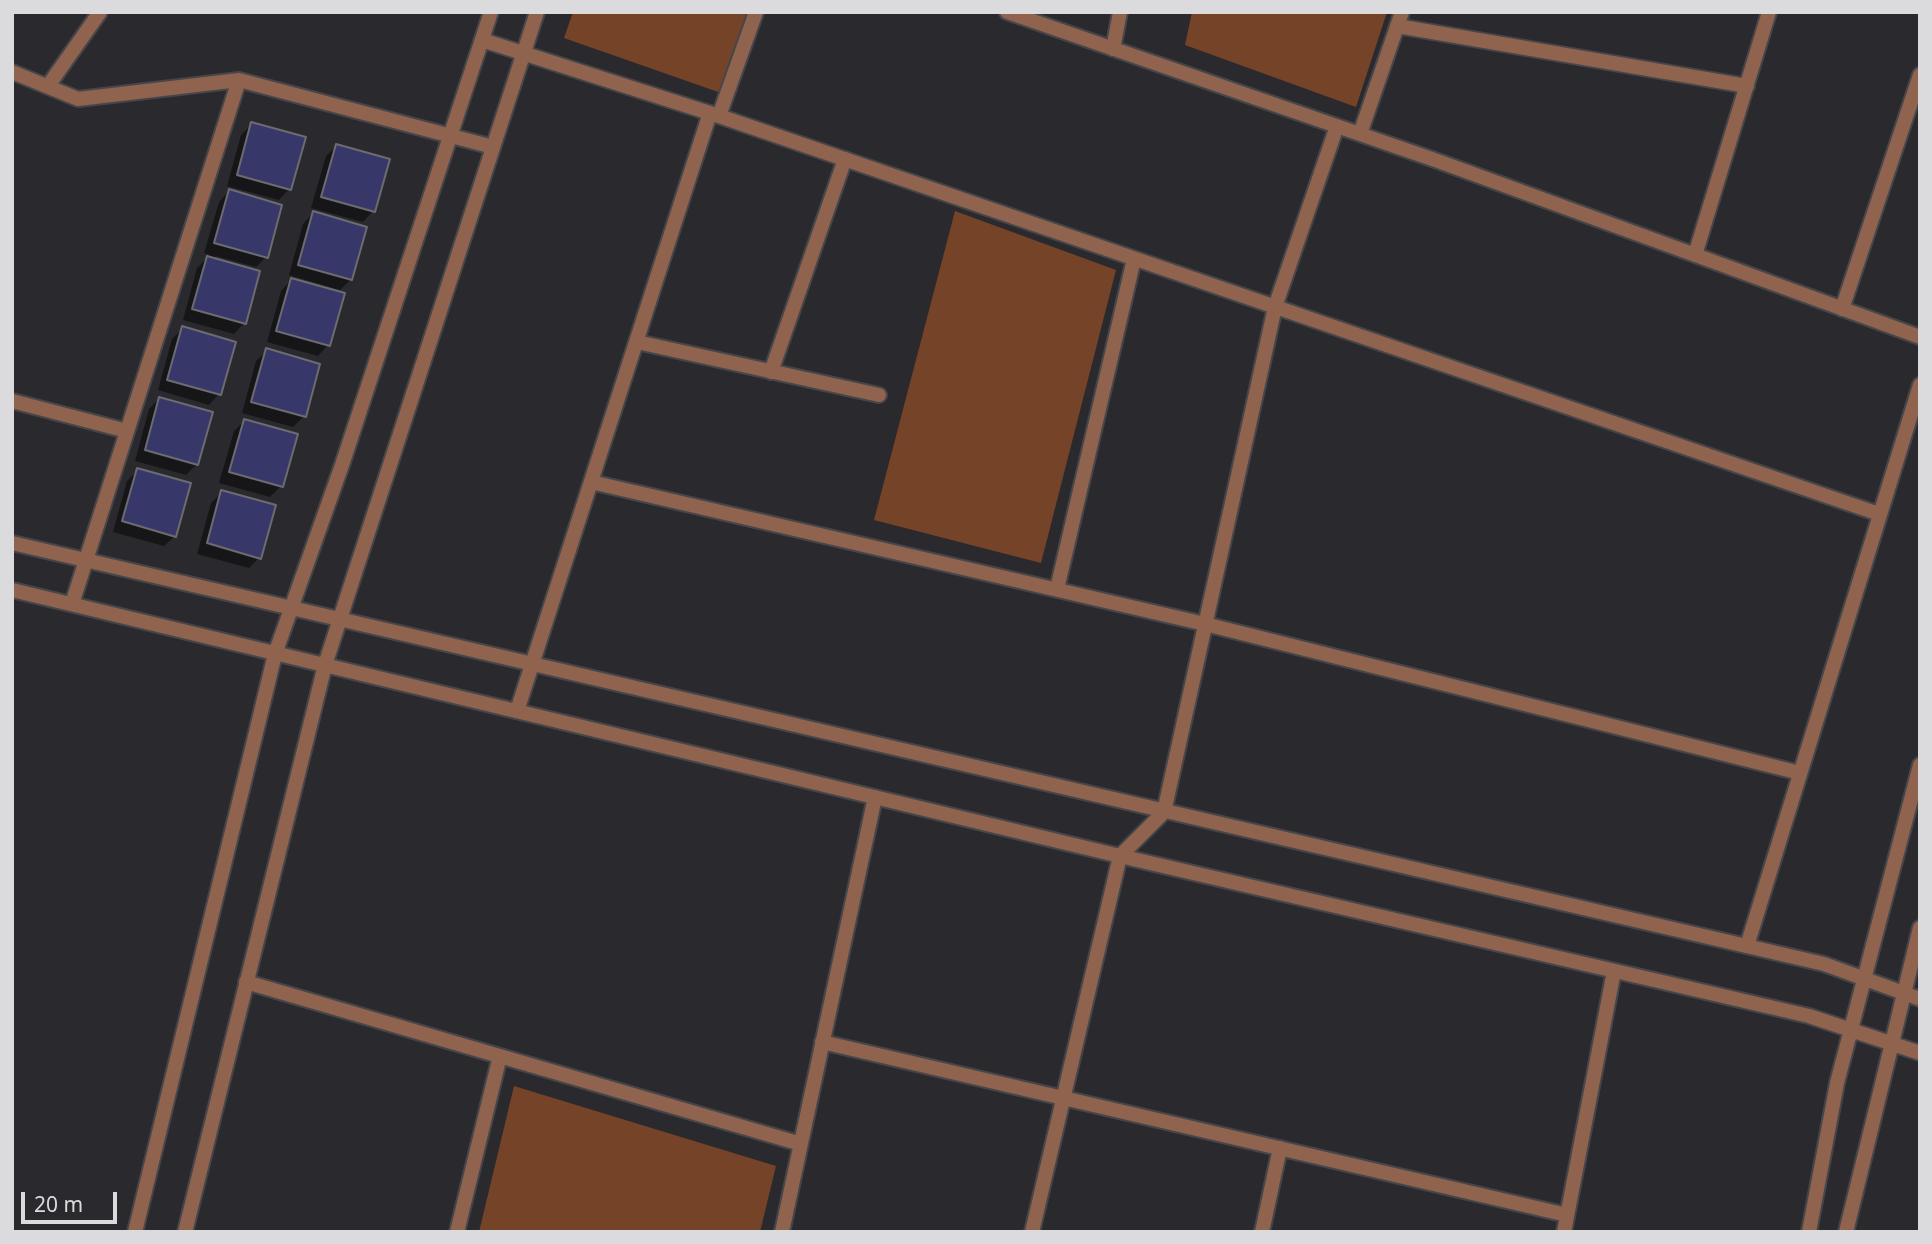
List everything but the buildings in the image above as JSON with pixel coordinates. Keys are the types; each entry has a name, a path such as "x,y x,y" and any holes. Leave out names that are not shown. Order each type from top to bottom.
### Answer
{"street":[{"path":"48,86 100,12"},
{"path":"135,1232 275,654 342,465 491,12"},
{"path":"185,1232 325,665 537,12"},
{"path":"517,711 637,342 715,115 756,12"},
{"path":"1007,12 1360,134 1920,337"},
{"path":"1113,49 1120,12"},
{"path":"1695,255 1769,12"},
{"path":"1360,134 1399,19 1747,86"},
{"path":"482,40 845,159 1879,514"},
{"path":"12,72 78,99 239,80 493,147"},
{"path":"1842,309 1920,75"},
{"path":"72,604 239,80"},
{"path":"1032,1232 1120,856 1164,812 1275,307 1337,126"},
{"path":"771,372 845,159"},
{"path":"1057,589 1134,258"},
{"path":"637,342 879,395"},
{"path":"1747,946 1920,384"},
{"path":"12,401 127,431"},
{"path":"591,482 1205,624 1800,773"},
{"path":"12,544 1824,964 1920,999"},
{"path":"12,590 1120,856 1809,1016 1920,1053"},
{"path":"1809,1232 1837,1083 1920,765"},
{"path":"782,1232 875,797"},
{"path":"1846,1232 1920,928"},
{"path":"1564,1232 1614,971"},
{"path":"246,982 801,1144"},
{"path":"822,1042 1567,1215"},
{"path":"457,1232 500,1056"},
{"path":"1262,1232 1280,1147"}],"shaded area":[{"path":"573,12 749,12 721,93 564,38"},
{"path":"1192,12 1387,12 1356,107 1185,45"},
{"path":"955,211 1116,270 1041,563 874,520"},
{"path":"514,1086 776,1166 760,1232 479,1232"}]}
